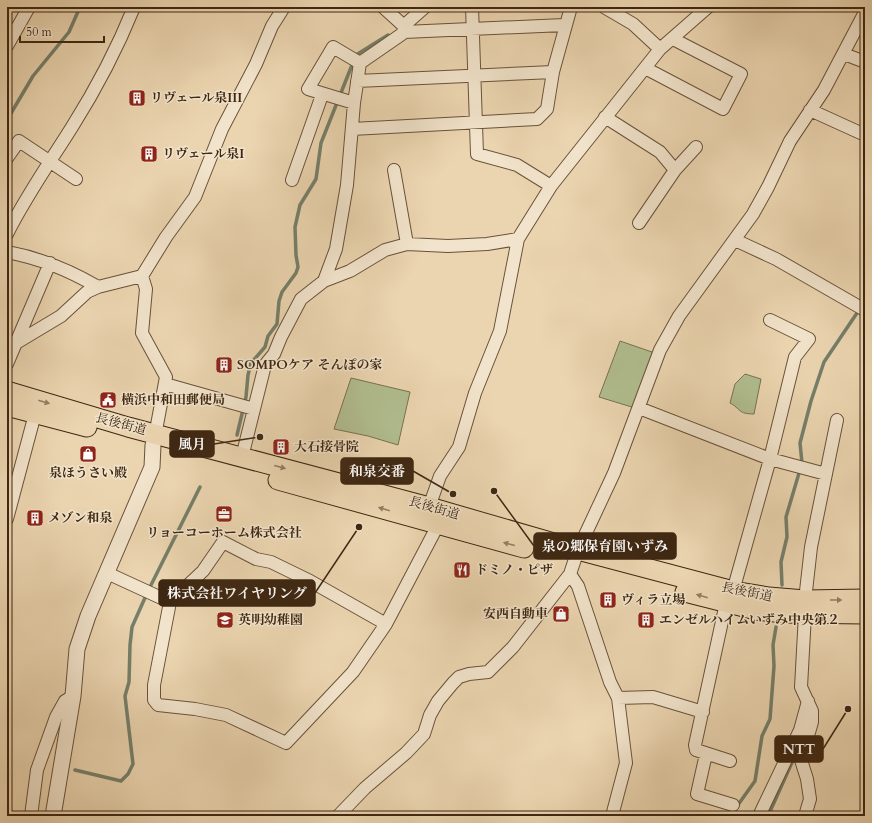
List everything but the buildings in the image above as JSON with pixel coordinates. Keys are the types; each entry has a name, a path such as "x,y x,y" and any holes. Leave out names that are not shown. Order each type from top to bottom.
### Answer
{"main road":[{"name":"長後街道","path":"7,391 154,439 438,525 574,562 730,597 769,597 805,607 865,614"},
{"name":"長後街道","path":"7,406 35,414 242,457 429,506 574,562"},
{"name":"長後街道","path":"805,607 865,600"}],"street":[{"path":"7,46 29,7"},
{"path":"7,234 25,198 51,161 104,71 122,36 134,7"},
{"path":"16,343 61,316 87,292 98,287 142,276 166,237 195,197 222,129 256,64 272,26 284,7"},
{"path":"383,7 402,25 473,29 564,25"},
{"path":"355,60 424,7"},
{"path":"472,7 477,154 517,165 551,186"},
{"path":"352,129 537,119 547,109 553,72 564,25 570,7"},
{"path":"604,7 633,24 660,49"},
{"path":"429,506 440,476 459,447 475,394 500,331 518,239 551,186 604,117 660,49 708,7"},
{"path":"338,816 365,788 406,753 424,734 430,715 438,700 453,683 459,678 468,674 488,672 513,647 574,562 614,473 660,350 679,316 735,240 752,214 790,141 824,90 865,12"},
{"path":"645,68 723,108 741,74 673,39"},
{"path":"349,102 308,89 333,47 355,60"},
{"path":"844,54 865,62"},
{"path":"324,281 336,249 347,185 352,129 349,102 357,81 355,60"},
{"path":"357,81 553,72"},
{"path":"292,180 327,96"},
{"path":"810,110 865,135"},
{"path":"604,117 660,152 675,170"},
{"path":"7,158 19,141 76,179"},
{"path":"639,223 675,170 696,147"},
{"path":"394,170 407,244"},
{"path":"242,457 252,408 265,365 274,354 280,336 301,299 324,281 350,271 385,250 407,244 448,246 486,244 518,239"},
{"path":"735,240 776,259 863,309"},
{"path":"7,252 50,263 74,273 98,287"},
{"path":"7,364 50,263"},
{"path":"53,816 73,696 77,649 88,616 152,468 154,439 166,377 142,333 146,289 142,276"},
{"path":"730,761 696,750 695,745 730,597 770,459 795,357 809,339 770,320"},
{"path":"165,384 252,408"},
{"path":"639,408 770,459 826,474"},
{"path":"7,519 35,414"},
{"path":"805,816 810,800 807,779 801,760 812,722 812,711 801,687 805,607 811,547 837,420"},
{"path":"386,624 271,562 256,559 223,542 203,571 170,602 154,685 154,700 158,705 195,709 226,715 286,743 352,672 386,624 438,525"},
{"path":"574,562 578,586 610,682 618,698 626,763 612,816"},
{"path":"107,573 141,589 156,594 170,602"},
{"path":"31,816 37,770 56,717 65,701 73,696"},
{"path":"618,698 653,697 703,712"},
{"path":"759,816 800,730 808,701"},
{"path":"706,754 697,794 733,805"}],"green space":[{"path":"620,341 652,352 655,358 635,408 599,397"},
{"path":"745,374 761,379 754,414 742,412 730,403 735,384"},
{"path":"351,378 410,392 398,445 368,436 334,429"}],"waterway":[{"path":"7,120 33,76 69,32 80,7"},
{"path":"237,435 246,397 248,375 251,363 265,347 268,336 277,324 279,301 282,292 296,273 298,267 295,227 300,205 316,179 321,143 356,55 388,35"},
{"path":"782,585 781,562 787,537 786,517 802,463 800,443 811,401 824,362 857,313"},
{"path":"75,770 121,781 128,774 133,764 125,696 129,682 132,627 148,591 200,487"},
{"path":"730,816 755,781 762,736 770,719 774,666 773,645 776,627"},
{"path":"768,816 798,749"},
{"path":"731,814 738,816"}],"place":[{"name":"リヴェール泉III","path":"137,98"},
{"name":"リヴェール泉I","path":"149,154"},
{"name":"SOMPOケア そんぽの家","path":"224,365"},
{"name":"横浜中和田郵便局","path":"108,400"},
{"name":"風月","path":"260,437"},
{"name":"大石接骨院","path":"281,447"},
{"name":"泉ほうさい殿","path":"88,454"},
{"name":"泉の郷保育園いずみ","path":"494,491"},
{"name":"和泉交番","path":"453,494"},
{"name":"リョーコーホーム株式会社","path":"224,514"},
{"name":"メゾン和泉","path":"35,518"},
{"name":"株式会社ワイヤリング","path":"359,527"},
{"name":"ドミノ・ピザ","path":"462,570"},
{"name":"ヴィラ立場","path":"608,600"},
{"name":"安西自動車","path":"561,614"},
{"name":"英明幼稚園","path":"225,620"},
{"name":"エンゼルハイムいずみ中央第２","path":"646,620"},
{"name":"NTT","path":"848,709"}]}
